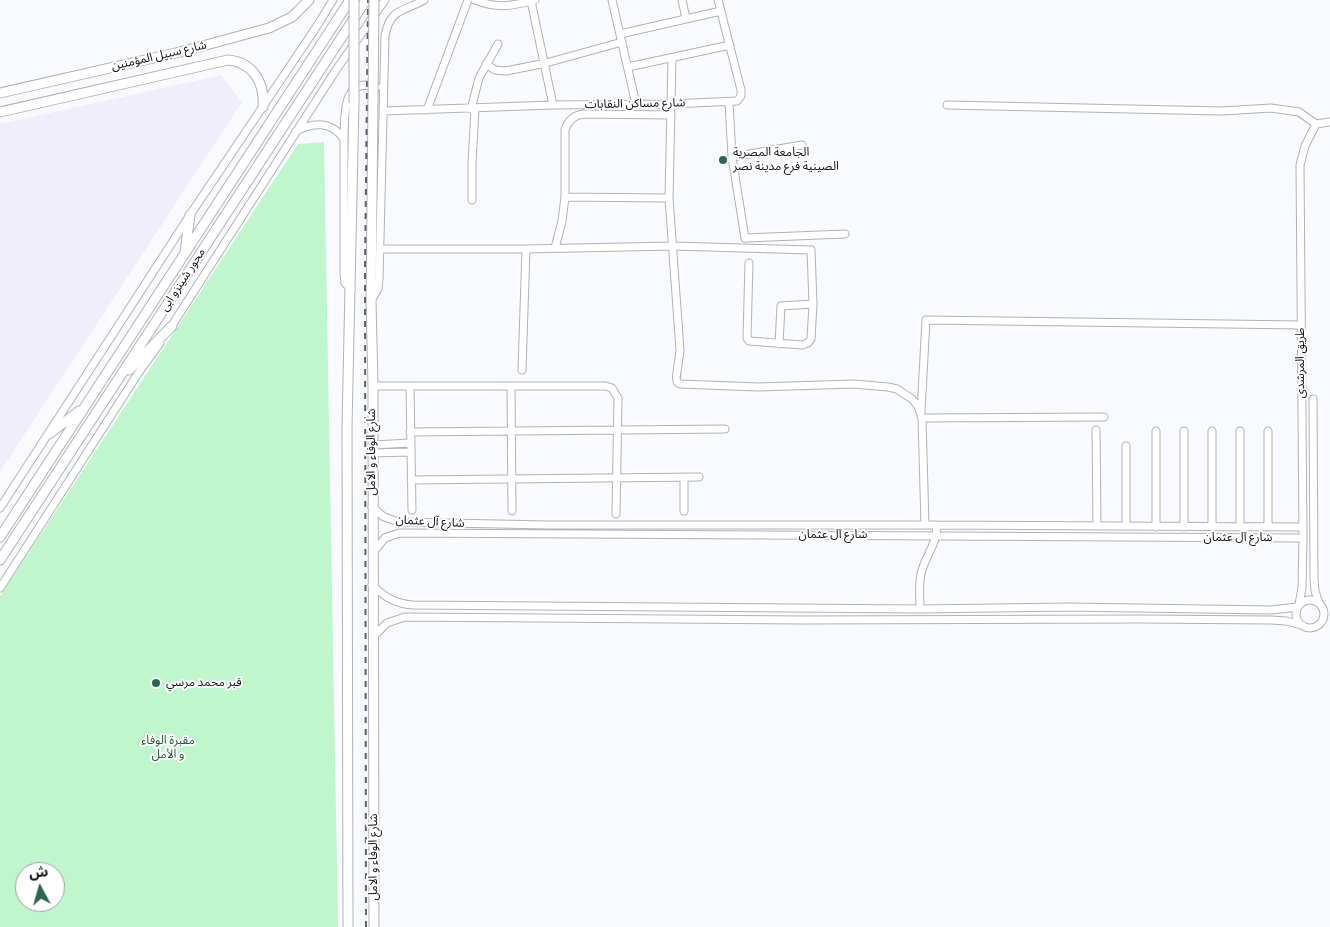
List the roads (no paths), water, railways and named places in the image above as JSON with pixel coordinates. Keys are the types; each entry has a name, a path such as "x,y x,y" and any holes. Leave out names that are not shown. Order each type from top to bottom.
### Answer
{"main road":[{"name":"شارع سبيل المؤمنين","path":"0,93 180,52 269,28 292,17 309,0"},
{"name":"محور شينزو ابى","path":"0,537 350,0"},
{"path":"351,289 354,0"},
{"name":"محور شينزو ابى","path":"0,560 366,0"},
{"path":"371,300 374,0"},
{"path":"180,52 184,70"},
{"name":"شارع سبيل المؤمنين","path":"0,112 222,60 242,64 254,73 260,83 264,96 263,107"},
{"path":"184,257 190,215"},
{"name":"شارع الوفاء و الامل","path":"348,927 347,443 351,289"},
{"name":"شارع الوفاء و الامل","path":"371,300 373,386 374,927"},
{"path":"115,384 172,326"},
{"path":"49,434 86,406"}],"street":[{"path":"0,508 190,215 333,0"},
{"path":"0,588 139,372 172,326 336,70 386,0"},
{"name":"شارع الوفاء و الامل","path":"371,300 378,289 381,249 383,92 386,28 396,12 424,0"},
{"path":"427,110 468,0"},
{"path":"476,0 499,7 533,0 553,105"},
{"path":"612,0 636,104"},
{"path":"682,0 686,18"},
{"path":"718,0 742,93 737,101 729,102 732,156 746,238 845,234"},
{"path":"486,64 500,71 546,63 686,18 721,11"},
{"path":"472,200 473,109 476,85 498,44"},
{"path":"628,67 730,45"},
{"path":"672,58 669,198 680,350 680,365 676,379 678,384 736,387 854,384 888,387 897,389 912,399 921,417"},
{"name":"شارع الوفاء و الامل","path":"351,289 345,283 344,274 345,107 351,93 360,87 376,87 383,92"},
{"name":"شارع مساكن النقابات","path":"383,111 553,105 729,102"},
{"path":"948,105 1222,111 1271,108 1299,112 1316,124 1330,122"},
{"path":"555,248 562,221 565,197 566,130 570,120 584,114 671,115"},
{"path":"296,132 311,125 325,124 337,130 344,139"},
{"name":"طريق المرشدى","path":"1298,606 1302,588 1303,538 1300,166 1302,156 1316,124"},
{"path":"732,156 802,145"},
{"path":"565,197 669,198"},
{"path":"748,262 748,338 752,342 802,345 808,343 811,339 813,304 812,236"},
{"path":"381,249 673,246 811,250"},
{"path":"522,370 526,249"},
{"path":"779,344 781,306 813,304"},
{"path":"925,525 921,417 926,320 1301,325"},
{"path":"373,386 608,386 615,391 618,398 616,514"},
{"path":"410,386 412,510"},
{"path":"511,386 512,511"},
{"name":"طريق المرشدى","path":"1313,399 1314,578 1315,591 1320,603"},
{"path":"921,417 1104,417"},
{"path":"410,432 725,429"},
{"path":"1096,430 1097,526"},
{"path":"1156,430 1156,526"},
{"path":"1184,431 1184,527"},
{"path":"1212,431 1212,527"},
{"path":"1240,431 1240,527"},
{"path":"1268,431 1268,527"},
{"path":"372,449 394,444 410,443"},
{"path":"394,444 395,452"},
{"path":"1126,446 1126,526"},
{"path":"372,449 410,452"},
{"path":"684,477 684,511"},
{"path":"411,480 699,477"},
{"name":"شارع آل عثمان","path":"372,507 384,517 394,521 548,525 1302,527"},
{"path":"394,521 391,526 394,534"},
{"path":"920,609 920,577 937,536 937,525"},
{"path":"1280,538 1284,536 1285,532 1281,527"},
{"name":"شارع آل عثمان","path":"372,554 382,541 394,534 1303,538"},
{"path":"372,585 397,610 802,620 1240,620 1278,621 1313,627 1322,621 1324,614 1320,603 1314,600 1307,600 1298,606 1272,610 1069,607 920,609 432,606 397,610 373,637"},
{"path":"1298,606 1296,617 1302,625"},
{"path":"802,620 803,608"}],"railway":[{"path":"366,927 365,271 368,0"}],"place":[{"name":"الجامعة المصرية الصينية فرع مدينة نصر","path":"723,160"},
{"name":"قبر محمد مرسي","path":"156,683"}],"park label":[{"name":"مقبرة الوفاء و الأمل","path":"168,748"}]}
